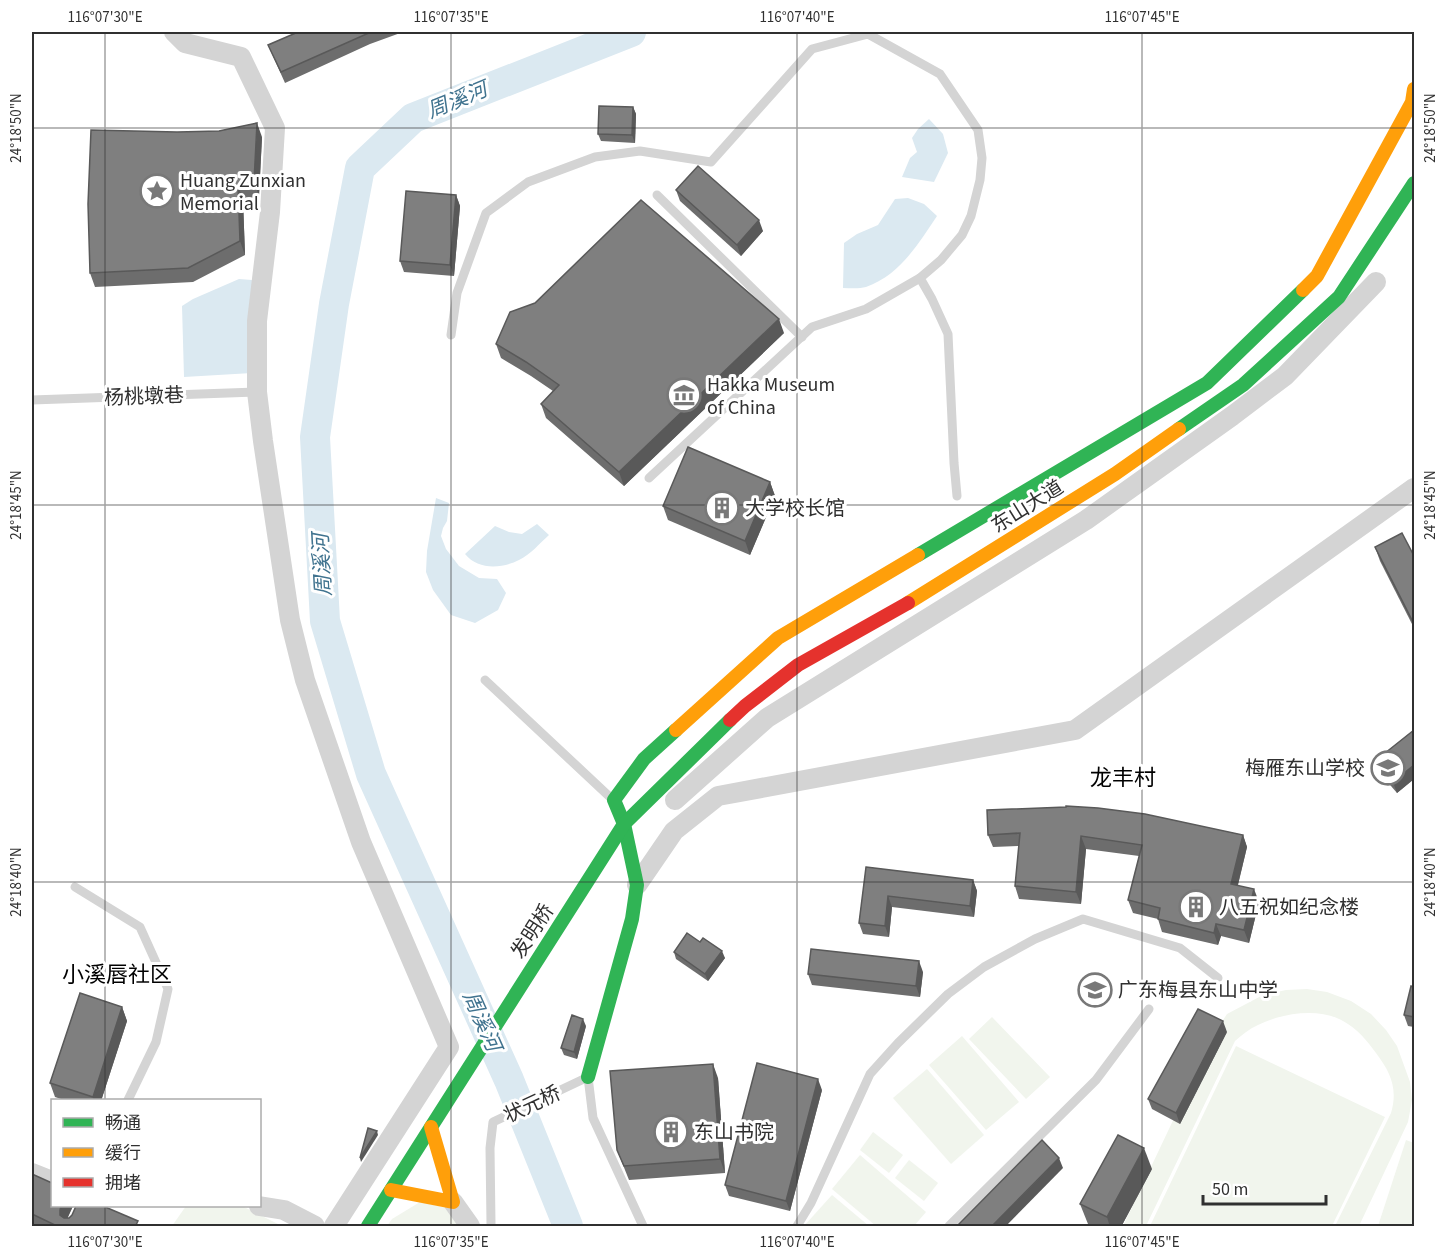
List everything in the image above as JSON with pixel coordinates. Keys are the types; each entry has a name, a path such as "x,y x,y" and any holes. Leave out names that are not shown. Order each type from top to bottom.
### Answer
{"main road":[{"path":"588,1077 632,919 637,885 624,824 614,800 644,759 778,638 1207,383 1317,276 1412,102 1414,89"},
{"name":"东山大道","path":"624,824 745,706 798,665 924,594 1115,474 1243,385 1339,297 1414,183"},
{"name":"发明桥","path":"368,1227 624,824"},
{"path":"391,1190 453,1202 431,1127"}],"street":[{"path":"174,32 185,43 241,57 275,128 270,212 257,321 257,392 290,620 305,680 362,842 449,1047 334,1227"},
{"path":"675,800 767,718 1086,520 1250,403 1285,376 1376,282"},
{"path":"637,885 674,831 718,796 1075,730 1414,488"},
{"path":"32,1173 51,1181"},
{"path":"453,1202 470,1227"},
{"path":"261,1206 284,1210 315,1227"}],"lane":[{"path":"451,335 456,293 486,213 528,183 595,157 640,151 711,162 812,49 868,34 940,74 978,129 982,158 980,180 971,216 962,235 941,260 920,278 867,309 812,327 649,478"},
{"path":"657,195 801,337"},
{"path":"920,278 948,333 957,496"},
{"name":"杨桃墩巷","path":"32,400 257,392"},
{"path":"485,680 614,800"},
{"path":"75,886 140,927 168,989 156,1042 129,1099"},
{"path":"797,1227 811,1203 870,1074 948,994 984,968 1035,939 1083,919 1180,948 1218,978"},
{"path":"949,1227 1096,1080 1149,1009"},
{"path":"588,1077 593,1118 643,1227"},
{"name":"状元桥","path":"491,1224 490,1148 493,1122 588,1077"}],"shaded area":[{"path":"929,119 943,134 948,153 934,182 902,177 910,158 917,152 912,138"},
{"path":"908,198 924,204 937,216 923,237 907,258 889,275 863,288 843,288 844,243 857,234 878,225 895,199"},
{"path":"239,279 252,280 252,373 184,377 182,306"},
{"path":"436,498 449,503 447,521 441,536 446,549 459,566 479,578 497,579 506,593 498,610 475,623 451,615 433,590 426,572 427,551"},
{"path":"537,524 549,535 527,555 512,563 497,566 483,565 476,563 465,554 495,526 522,534"},
{"path":"1307,989 1327,992 1351,1001 1371,1014 1397,1046 1410,1082 1412,1100 1408,1122 1359,1226 1335,1226 1391,1113 1394,1096 1392,1082 1381,1060 1358,1031 1333,1017 1301,1013 1268,1021 1252,1028 1235,1041 1146,1226 1123,1226 1214,1034 1227,1014 1263,995 1286,990"},
{"path":"992,1017 1050,1077 1026,1099 969,1039"},
{"path":"962,1036 1019,1102 986,1130 929,1065"},
{"path":"1236,1046 1385,1117 1332,1226 1150,1226"},
{"path":"927,1069 984,1135 951,1164 893,1098"},
{"path":"873,1132 903,1155 889,1173 860,1150"},
{"path":"1406,1140 1414,1143 1414,1226 1378,1226"},
{"path":"860,1155 926,1212 914,1226 876,1226 832,1189"},
{"path":"909,1160 938,1183 924,1201 895,1178"},
{"path":"832,1195 869,1226 804,1226"},
{"path":"420,1202 447,1208 459,1226 387,1226 392,1219"},
{"path":"185,1207 244,1207 282,1226 172,1226"}],"building":[{"path":"298,32 371,32 281,72 268,45"},
{"path":"599,106 633,107 632,135 598,134"},
{"path":"257,123 254,182 238,185 240,241 188,268 90,273 88,204 91,130 219,131"},
{"path":"698,166 759,220 737,245 676,190"},
{"path":"406,191 456,195 450,265 400,261"},
{"path":"641,200 779,319 619,472 541,404 559,385 496,344 510,312 535,303"},
{"name":"大学校长馆","path":"688,447 770,482 745,541 663,506"},
{"path":"1402,533 1414,556 1414,624 1375,547"},
{"path":"1414,730 1414,765 1393,782 1375,761"},
{"path":"1066,806 1145,814 1243,835 1231,884 1254,889 1244,930 1216,924 1214,933 1158,919 1160,908 1128,900 1142,845 1081,836 1076,892 1015,886 1020,833 988,835 987,810"},
{"path":"866,867 973,880 970,906 888,896 885,926 859,923"},
{"path":"687,933 700,942 703,938 722,951 705,974 674,952"},
{"path":"811,949 919,961 916,986 808,974"},
{"path":"1411,986 1414,987 1414,1017 1404,1015"},
{"path":"80,993 122,1007 93,1097 50,1083"},
{"path":"1198,1009 1223,1021 1176,1113 1148,1099"},
{"path":"572,1015 583,1019 574,1052 561,1048"},
{"path":"757,1063 818,1079 786,1201 725,1185"},
{"name":"东山书院","path":"713,1064 720,1159 624,1166 617,1150 610,1071"},
{"path":"368,1128 377,1131 360,1158"},
{"path":"1118,1135 1144,1148 1107,1217 1080,1204"},
{"path":"1042,1140 1059,1158 991,1227 956,1227"},
{"path":"32,1174 51,1183 51,1207 61,1207 60,1215 64,1218 69,1218 76,1207 105,1207 138,1221 135,1227 59,1227 32,1214"}],"waterway":[{"name":"周溪河","path":"568,1226 509,1080 371,774 325,621 315,437 334,304 360,168 413,118 631,32"}],"traffic: fast":[{"path":"1179,429 1243,385 1339,297 1414,183"},
{"path":"918,555 1207,383 1303,290"},
{"path":"368,1226 624,824 730,720"},
{"path":"588,1077 632,919 637,885 624,824 614,800 644,759 676,730"}],"traffic: slow":[{"path":"1303,290 1317,276 1412,102 1414,89"},
{"path":"908,603 1115,474 1179,429"},
{"path":"676,730 778,638 918,555"},
{"path":"391,1190 453,1202 431,1127"}],"traffic: jam":[{"path":"730,720 798,665 908,603"}],"place":[{"name":"Huang Zunxian Memorial","path":"157,191"},
{"name":"Hakka Museum of China","path":"684,395"},
{"name":"大学校长馆","path":"722,508"},
{"name":"梅雁东山学校","path":"1388,768"},
{"name":"八五祝如纪念楼","path":"1196,907"},
{"name":"广东梅县东山中学","path":"1095,990"},
{"name":"东山书院","path":"671,1132"}],"district":[{"name":"龙丰村","path":"1123,777"},
{"name":"小溪唇社区","path":"117,974"}]}
